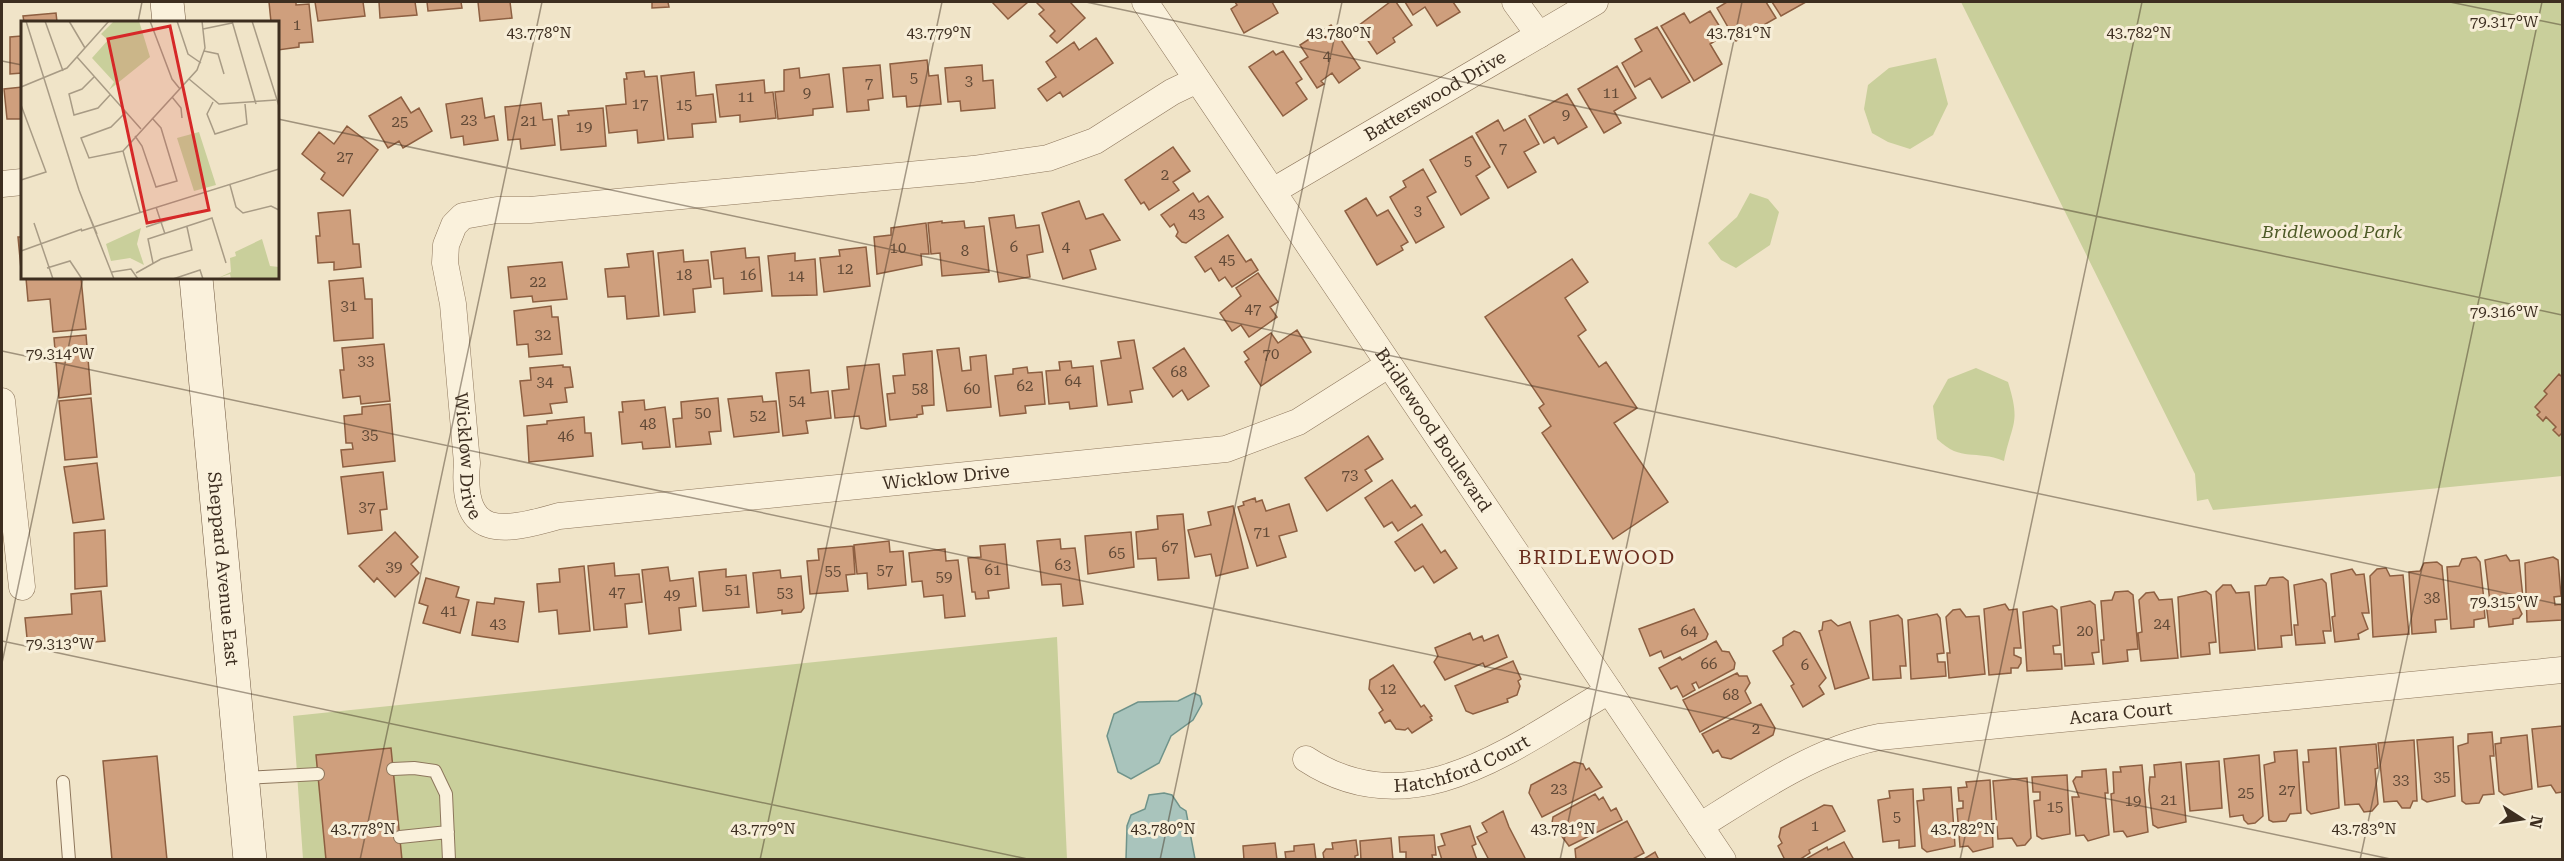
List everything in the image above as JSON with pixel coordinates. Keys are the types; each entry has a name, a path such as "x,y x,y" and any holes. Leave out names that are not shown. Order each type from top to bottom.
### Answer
{"main road":[{"path":"167,2 170,21"},
{"name":"Sheppard Avenue East","path":"196,279 250,860"}],"street":[{"name":"Bridlewood Boulevard","path":"1145,2 1723,860"},
{"path":"1515,2 1539,35"},
{"name":"Batterswood Drive","path":"1273,190 1595,2"},
{"name":"Wicklow Drive","path":"1197,80 1172,92 1095,141 1048,158 973,169 530,210 497,210 463,216 454,225 446,244 445,263 454,316 467,463 465,488 476,516 492,527 513,528 559,516 1226,449 1298,422 1388,365"},
{"path":"2,184 21,182"},
{"path":"2,401 22,587"},
{"name":"Acara Court","path":"1700,826 1829,751 1854,741 1879,736 2562,670"},
{"name":"Hatchford Court","path":"1306,759 1320,768 1361,782 1388,786 1444,780 1484,765 1609,691"}],"lane":[{"path":"393,769 414,768 435,771 446,794 449,860"},
{"path":"243,778 318,774"},
{"path":"63,782 69,860"},
{"path":"400,837 448,832"}],"green space":[{"name":"Bridlewood Park","path":"1961,2 2562,2 2562,476 2213,510 2208,499 2197,501 2195,474"},
{"path":"1936,58 1948,104 1933,135 1910,149 1888,142 1872,133 1864,109 1868,85 1889,68"},
{"path":"1750,193 1768,199 1779,212 1770,245 1736,268 1721,260 1708,243 1737,217"},
{"path":"1976,368 2008,382 2015,415 2004,461 1954,451 1937,439 1933,406 1948,379"},
{"path":"1057,637 1067,859 303,859 293,716"}],"water":[{"path":"1194,693 1200,696 1202,704 1193,720 1171,736 1159,763 1131,779 1118,772 1107,736 1114,714 1138,702 1178,701"},
{"path":"1164,793 1172,795 1180,807 1186,811 1195,859 1126,859 1127,826 1131,815 1145,809 1149,795"}],"building":[{"path":"269,2 309,4 313,42 299,43 299,47 279,50 279,21 271,21"},
{"path":"315,2 363,2 365,16 318,21"},
{"path":"379,2 415,2 417,15 380,18"},
{"path":"427,2 461,2 462,8 428,11"},
{"path":"478,2 510,2 512,18 480,21"},
{"path":"652,2 668,2 669,7 652,8"},
{"path":"992,2 1028,2 1008,19"},
{"path":"1036,2 1070,2 1085,18 1057,43 1050,36 1055,31 1039,14 1044,10"},
{"path":"1235,2 1272,2 1278,13 1244,33 1231,9 1237,5"},
{"path":"1390,2 1396,2 1412,25 1393,38 1395,42 1377,54 1358,26"},
{"path":"1405,2 1453,2 1460,12 1437,26 1425,7 1413,15"},
{"path":"1727,2 1766,2 1776,18 1736,41 1717,8"},
{"path":"1772,2 1806,2 1781,16"},
{"path":"1710,11 1725,35 1710,44 1722,64 1694,81 1661,26 1684,13 1690,23"},
{"path":"56,13 57,21 24,21 23,16"},
{"path":"1331,25 1360,68 1339,83 1332,73 1321,81 1324,84 1317,88 1300,62 1308,57 1300,45"},
{"path":"1657,27 1690,82 1662,98 1650,78 1635,87 1622,63 1642,51 1635,39"},
{"path":"21,36 21,73 10,74 10,37"},
{"path":"1096,38 1113,63 1063,97 1060,92 1047,101 1038,89 1056,77 1046,62 1074,42 1079,50"},
{"path":"1273,51 1276,55 1283,51 1302,79 1296,83 1307,99 1283,116 1249,67"},
{"path":"927,60 929,76 938,75 941,104 907,107 906,96 893,97 890,64"},
{"path":"880,65 883,98 868,100 869,110 847,112 843,68"},
{"path":"982,65 983,81 993,80 995,108 961,111 960,101 948,102 945,68"},
{"path":"1617,66 1636,98 1614,111 1621,123 1604,133 1578,89"},
{"path":"799,68 800,78 829,74 833,107 813,109 813,115 778,119 775,92 784,91 784,70"},
{"path":"644,71 645,77 657,76 664,140 638,143 637,130 609,133 606,106 626,104 624,79 627,79 626,73"},
{"path":"694,72 696,96 713,94 716,122 692,124 693,137 668,139 661,76"},
{"path":"764,80 765,93 773,92 776,118 740,122 740,115 720,117 716,85"},
{"path":"21,87 21,119 7,119 4,89"},
{"path":"1567,94 1587,127 1558,144 1554,137 1544,143 1529,116"},
{"path":"401,97 411,113 419,108 432,131 403,148 399,141 388,148 369,116"},
{"path":"482,98 485,118 494,116 498,140 464,145 463,136 451,138 446,104"},
{"path":"541,103 543,120 552,119 555,145 521,149 520,139 508,140 505,107"},
{"path":"603,108 606,146 561,150 558,116 569,115 568,111"},
{"path":"1525,119 1539,144 1524,152 1536,172 1508,188 1476,133 1498,120 1504,131"},
{"path":"347,126 378,150 343,196 321,179 325,173 302,154 319,132 334,144"},
{"path":"1472,136 1490,167 1476,176 1489,198 1461,215 1430,160"},
{"path":"1173,147 1190,171 1173,182 1179,190 1149,210 1144,202 1141,204 1125,180"},
{"path":"1423,169 1436,192 1427,197 1444,227 1416,243 1390,197 1406,187 1403,181"},
{"path":"1193,193 1199,202 1208,196 1223,217 1186,243 1176,236 1178,232 1174,224 1170,227 1161,215"},
{"path":"1366,198 1377,216 1388,210 1408,242 1401,246 1403,250 1377,265 1345,211"},
{"path":"1079,201 1086,219 1103,214 1120,240 1090,250 1096,269 1063,279 1042,213"},
{"path":"350,210 353,244 359,244 361,267 334,270 334,262 318,263 316,236 320,236 318,213"},
{"path":"1014,215 1016,228 1039,225 1043,252 1027,255 1030,277 999,282 989,218"},
{"path":"942,221 942,223 964,221 965,228 984,226 989,272 942,276 940,253 931,254 928,223"},
{"path":"926,223 929,254 921,254 922,265 877,274 874,237 891,235 891,228"},
{"path":"1228,235 1246,262 1251,259 1258,270 1232,287 1225,277 1219,281 1211,268 1205,272 1195,257"},
{"path":"18,237 21,237 21,269"},
{"path":"866,247 870,286 824,292 820,258 840,256 839,250"},
{"path":"745,248 746,258 759,257 762,291 724,294 723,278 714,279 711,252"},
{"path":"683,250 684,262 708,260 711,287 693,289 695,312 664,315 658,253"},
{"path":"653,251 659,316 627,319 625,296 608,297 605,269 629,267 627,254"},
{"path":"795,253 795,261 815,259 817,295 772,296 768,256"},
{"path":"1572,259 1588,282 1565,298 1586,330 1578,336 1599,367 1606,362 1637,408 1614,423 1668,502 1613,539 1542,433 1551,426 1539,408 1544,404 1485,317"},
{"path":"562,262 567,299 533,302 532,296 511,298 508,267"},
{"path":"1258,273 1278,302 1270,307 1277,317 1249,337 1241,325 1232,331 1220,313 1241,296 1236,288"},
{"path":"363,278 365,299 372,299 373,338 334,341 329,281"},
{"path":"26,279 81,279 86,329 53,332 50,299 28,301"},
{"path":"551,306 552,317 558,317 562,354 529,357 528,344 517,345 514,311"},
{"path":"1297,330 1311,352 1261,386 1245,362 1249,359 1244,352 1271,333 1278,343"},
{"path":"86,335 91,394 59,398 54,338"},
{"path":"1134,340 1143,389 1130,391 1132,402 1108,405 1101,361 1121,358 1118,342"},
{"path":"384,344 390,401 361,404 360,396 343,398 340,370 344,370 342,348"},
{"path":"959,348 962,371 971,370 970,357 986,355 991,407 947,411 937,350"},
{"path":"1184,348 1209,386 1188,400 1182,390 1173,397 1153,368"},
{"path":"932,351 934,405 922,406 923,414 917,417 890,420 887,394 895,393 893,376 905,375 903,354"},
{"path":"1071,361 1072,368 1093,366 1097,406 1070,409 1069,402 1049,404 1046,371 1060,370 1059,362"},
{"path":"879,364 886,426 867,429 861,428 859,416 835,418 832,391 849,389 847,367"},
{"path":"563,365 563,367 570,367 573,387 565,388 567,402 550,404 552,413 524,416 520,381 531,380 530,368"},
{"path":"1027,367 1028,373 1042,372 1045,404 1025,406 1026,413 1000,416 995,376 1013,374 1013,369"},
{"path":"809,370 811,393 828,391 831,418 806,421 808,433 783,436 776,373"},
{"path":"2559,374 2562,377 2562,433 2559,436 2553,430 2556,427 2546,417 2543,421 2537,415 2540,412 2535,407 2547,394 2544,391"},
{"path":"762,396 763,402 776,401 779,432 734,437 728,399"},
{"path":"91,398 97,457 65,460 59,401"},
{"path":"718,398 721,431 709,432 711,444 676,447 673,419 682,418 681,402"},
{"path":"644,400 645,410 665,407 670,447 643,449 642,442 622,444 619,412 623,412 622,402"},
{"path":"390,404 395,461 343,467 341,450 353,449 352,443 346,443 344,416 362,414 362,407"},
{"path":"584,417 585,433 591,433 593,456 529,462 527,426 547,424 547,421"},
{"path":"1368,436 1383,459 1365,470 1372,481 1327,511 1305,478"},
{"path":"97,463 104,519 73,523 64,467"},
{"path":"383,472 387,509 380,510 382,530 348,534 341,477"},
{"path":"1392,480 1411,508 1415,505 1422,515 1398,531 1392,522 1384,527 1365,498"},
{"path":"1255,498 1256,502 1262,500 1266,511 1289,504 1297,531 1279,536 1286,557 1257,566 1238,507 1244,505 1243,502"},
{"path":"1233,506 1248,568 1216,576 1211,554 1195,557 1188,530 1211,525 1208,512"},
{"path":"1183,514 1189,578 1158,580 1156,558 1138,559 1136,532 1158,529 1157,516"},
{"path":"1422,524 1441,553 1445,550 1457,568 1434,583 1423,566 1415,571 1395,542"},
{"path":"105,530 107,586 75,589 74,533"},
{"path":"395,532 418,557 411,564 419,573 395,597 377,578 374,582 359,566"},
{"path":"1131,532 1134,567 1088,574 1085,536"},
{"path":"1060,539 1061,549 1075,548 1083,604 1063,606 1061,584 1042,585 1037,541"},
{"path":"889,541 890,552 903,551 906,585 868,589 867,573 857,574 854,545"},
{"path":"1005,544 1009,588 988,591 989,598 976,599 975,592 972,592 968,558 981,557 980,546"},
{"path":"853,546 855,574 846,575 848,591 810,594 807,561 819,560 818,549"},
{"path":"945,549 946,561 958,560 965,616 945,618 943,595 924,597 922,581 912,582 909,553"},
{"path":"2506,555 2510,561 2519,560 2523,598 2515,599 2522,614 2519,618 2513,619 2513,624 2489,627 2486,603 2490,602 2485,560"},
{"path":"2476,557 2480,562 2484,601 2478,602 2478,606 2484,606 2485,618 2474,620 2474,627 2451,629 2447,567 2459,566 2462,559"},
{"path":"2553,557 2558,560 2561,596 2554,597 2555,605 2562,604 2562,620 2527,622 2525,563"},
{"path":"2437,562 2442,566 2447,619 2435,620 2436,632 2412,634 2409,572 2420,571 2424,563"},
{"path":"614,563 615,576 639,574 642,602 625,604 627,627 594,630 588,566"},
{"path":"584,566 590,631 559,634 557,610 539,612 537,584 560,582 559,569"},
{"path":"668,567 670,581 693,578 696,606 679,608 681,630 649,634 642,570"},
{"path":"2386,568 2390,576 2403,575 2409,634 2373,637 2370,576 2377,569"},
{"path":"726,569 726,577 746,575 749,607 703,611 699,572"},
{"path":"2352,569 2356,575 2364,574 2369,613 2362,613 2368,629 2358,634 2359,639 2335,642 2331,574"},
{"path":"780,570 781,578 801,576 804,608 801,612 782,614 782,610 757,613 753,573"},
{"path":"2283,577 2288,581 2292,635 2281,636 2282,647 2258,649 2255,586 2266,585 2270,578"},
{"path":"426,578 459,587 456,597 469,600 460,633 423,623 428,606 419,603"},
{"path":"2322,579 2326,583 2331,631 2323,631 2325,643 2296,645 2294,625 2298,625 2294,585"},
{"path":"2223,585 2231,585 2236,593 2249,592 2255,650 2220,653 2216,592"},
{"path":"101,591 105,641 28,648 25,618 72,614 71,594"},
{"path":"2128,591 2133,595 2138,649 2127,650 2128,661 2103,664 2101,601 2112,600 2115,592"},
{"path":"2206,591 2211,595 2216,642 2209,643 2210,654 2181,657 2178,597"},
{"path":"2154,592 2159,600 2172,599 2178,658 2141,661 2138,633 2142,632 2139,600 2146,593"},
{"path":"495,598 524,602 518,642 472,635 477,602 494,604"},
{"path":"2090,601 2095,605 2099,652 2092,653 2094,664 2065,666 2061,607"},
{"path":"2005,604 2009,610 2017,609 2021,648 2014,648 2014,655 2021,658 2021,663 2018,668 2011,668 2011,673 1989,675 1984,609"},
{"path":"2052,606 2057,610 2060,645 2053,646 2054,654 2061,654 2062,669 2027,671 2023,612"},
{"path":"1694,609 1708,634 1706,639 1664,658 1661,651 1650,656 1639,629"},
{"path":"1960,609 1966,617 1979,616 1985,674 1949,678 1947,653 1950,653 1946,617 1953,610"},
{"path":"1937,614 1940,618 1944,653 1937,654 1938,662 1945,662 1946,676 1911,679 1908,620"},
{"path":"1898,615 1902,619 1906,666 1900,666 1901,678 1873,680 1870,621"},
{"path":"1831,620 1838,626 1850,622 1869,678 1835,689 1819,631 1822,630 1823,622"},
{"path":"1794,631 1800,633 1826,678 1819,686 1824,694 1803,707 1791,686 1794,684 1773,651 1783,645 1783,638"},
{"path":"1470,633 1473,640 1482,636 1484,641 1498,635 1507,657 1485,667 1483,663 1445,680 1434,662 1438,656 1435,648"},
{"path":"1716,641 1722,651 1729,652 1735,663 1734,669 1699,688 1696,682 1692,684 1695,690 1683,697 1677,686 1671,689 1659,668 1680,657 1682,660"},
{"path":"1513,661 1521,679 1518,681 1520,686 1517,695 1507,699 1508,702 1473,714 1466,711 1455,686"},
{"path":"1393,665 1421,707 1424,705 1432,716 1430,717 1432,720 1412,733 1408,728 1396,729 1390,720 1385,723 1379,713 1383,710 1369,689 1370,680"},
{"path":"1737,673 1739,676 1747,676 1750,683 1745,691 1751,703 1700,732 1683,700"},
{"path":"1761,704 1775,728 1773,735 1731,759 1722,757 1718,750 1713,753 1702,734"},
{"path":"2562,726 2562,792 2556,793 2551,785 2538,787 2532,729"},
{"path":"2492,732 2494,756 2490,756 2494,794 2483,795 2479,803 2466,804 2462,801 2458,746 2468,743 2468,734"},
{"path":"2527,735 2532,789 2504,795 2499,791 2495,744 2501,743 2501,738"},
{"path":"2453,737 2455,796 2427,802 2422,799 2417,740"},
{"path":"2414,740 2417,801 2413,801 2410,808 2402,808 2397,801 2384,802 2378,743"},
{"path":"2376,744 2378,768 2375,769 2378,804 2372,811 2364,812 2359,804 2345,805 2340,747"},
{"path":"391,748 402,860 326,860 316,755"},
{"path":"2336,748 2339,808 2311,814 2307,810 2303,762 2309,762 2308,750"},
{"path":"2297,750 2301,813 2290,814 2286,821 2273,822 2269,820 2264,765 2275,762 2274,752"},
{"path":"2259,755 2263,816 2255,823 2248,824 2243,815 2230,817 2224,759"},
{"path":"157,756 167,860 112,860 103,761"},
{"path":"2219,761 2222,808 2190,811 2186,764"},
{"path":"1574,762 1583,764 1586,770 1589,768 1602,787 1542,817 1529,793 1531,785"},
{"path":"2181,762 2186,822 2158,828 2153,825 2149,790 2150,777 2155,777 2154,765"},
{"path":"2142,765 2148,832 2127,837 2123,831 2114,832 2111,794 2114,793 2113,772 2121,772 2120,767"},
{"path":"2106,769 2108,793 2105,793 2109,835 2088,841 2084,835 2076,836 2072,797 2079,797 2073,781 2076,777 2082,777 2082,771"},
{"path":"2067,775 2070,834 2042,839 2037,836 2034,801 2040,800 2040,792 2033,792 2032,777"},
{"path":"2027,778 2031,838 2025,845 2017,846 2012,838 1998,839 1993,781"},
{"path":"1990,780 1993,847 1973,852 1968,846 1960,847 1957,809 1963,808 1963,801 1959,801 1958,788 1967,787 1966,782"},
{"path":"1951,787 1955,846 1927,852 1922,848 1917,801 1924,800 1923,789"},
{"path":"1913,789 1915,846 1899,848 1899,840 1883,842 1878,800 1890,798 1889,791"},
{"path":"1595,794 1599,800 1603,797 1611,811 1616,808 1622,820 1569,846 1552,823 1553,817"},
{"path":"1824,805 1832,806 1845,831 1809,850 1810,853 1799,860 1785,860 1778,846 1782,843 1779,837 1781,828"},
{"path":"1503,811 1526,860 1489,860 1477,837 1487,832 1482,823"},
{"path":"1627,821 1644,853 1631,860 1576,860 1575,849"},
{"path":"1470,826 1476,844 1472,846 1477,860 1442,860 1438,847 1445,845 1441,834"},
{"path":"1434,835 1436,855 1432,855 1433,860 1406,860 1406,852 1400,852 1399,837"},
{"path":"1391,838 1393,860 1361,860 1360,841"},
{"path":"1356,840 1358,855 1355,856 1355,860 1324,859 1323,853 1326,849 1333,849 1332,843"},
{"path":"1844,842 1854,860 1804,860 1827,847 1828,850"},
{"path":"1275,843 1277,860 1244,860 1243,846"},
{"path":"1314,844 1316,860 1286,860 1285,852 1294,851 1294,846"},
{"path":"1655,852 1659,860 1642,860"}],"district":[{"name":"BRIDLEWOOD","path":"1597,557"}]}
